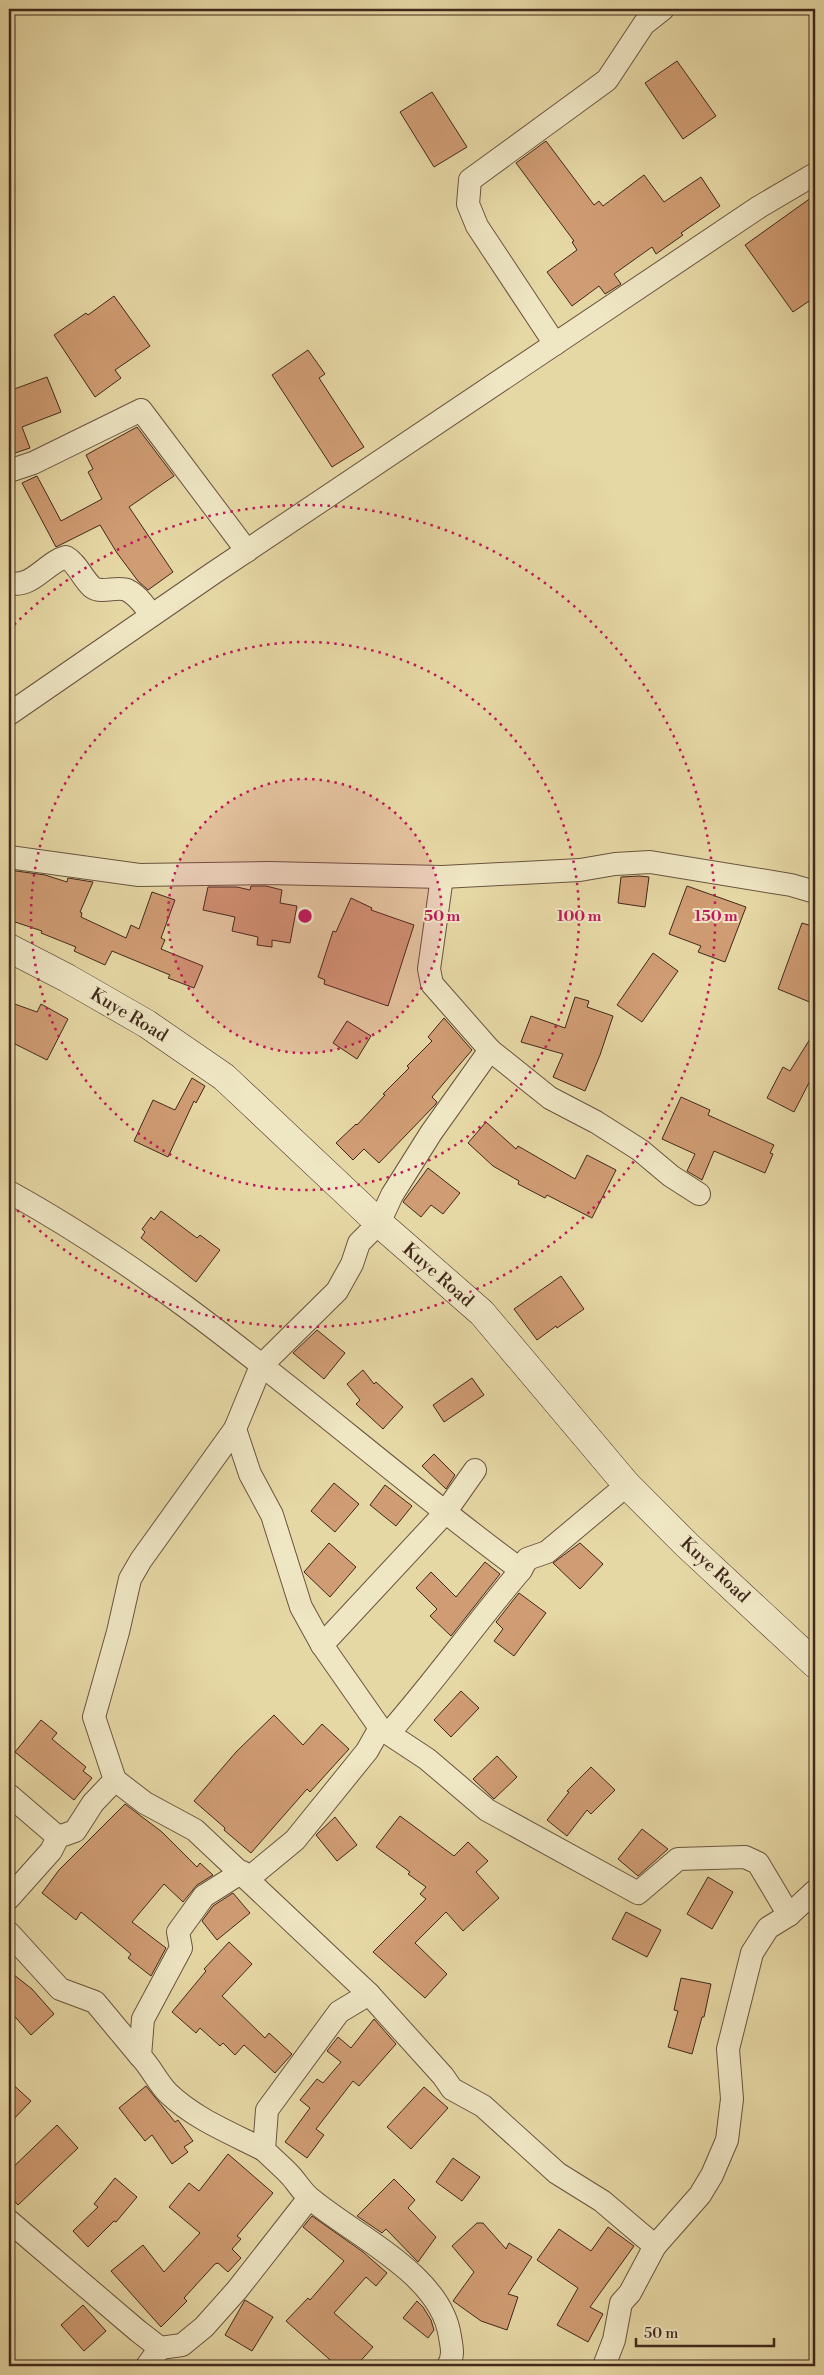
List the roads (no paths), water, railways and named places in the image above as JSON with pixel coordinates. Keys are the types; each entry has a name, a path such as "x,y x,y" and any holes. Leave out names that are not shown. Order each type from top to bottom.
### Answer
{"street":[{"path":"555,344 476,226 468,204 470,180 607,80 644,24 663,9"},
{"path":"9,714 246,551 759,207 815,174"},
{"path":"9,471 33,463 141,410 246,551"},
{"path":"9,583 28,582 58,559 66,556 74,562 92,587 100,590 126,589 135,594 152,615"},
{"path":"9,856 139,875 269,873 442,877 580,870 615,864 650,862 791,886 815,892"},
{"path":"442,877 429,969 432,984 490,1050 550,1098 596,1122 640,1150 671,1176 700,1194"},
{"name":"Kuye Road","path":"9,948 67,978 147,1024 224,1077 379,1223 482,1314 627,1485 687,1545 815,1664"},
{"path":"490,1050 431,1134 392,1195 379,1223 360,1243 352,1264 337,1291 261,1366 235,1429 141,1560 130,1579 118,1632 94,1716 116,1780 145,1803 196,1830 246,1875 369,1994 443,2076 452,2089 483,2106 557,2173 602,2201 655,2246"},
{"path":"9,1192 52,1216 134,1270 261,1366 444,1514 521,1570"},
{"path":"235,1429 250,1474 272,1515 301,1607 322,1645 384,1731 427,1759 487,1810 638,1893 678,1859 745,1857 758,1863 789,1915"},
{"path":"322,1645 444,1514 475,1470"},
{"path":"140,2056 143,2020 181,1948 178,1932 204,1896 246,1875 288,1848 384,1731 428,1689 480,1619 528,1560 547,1552 627,1485"},
{"path":"9,1898 51,1851 58,1837 75,1831 93,1803 116,1780"},
{"path":"9,1795 58,1837"},
{"path":"604,2366 614,2340 621,2303 630,2293 655,2246 700,2195 712,2175 727,2140 732,2099 728,2049 752,1954 768,1928 789,1915 815,1891"},
{"path":"9,1933 60,1989 95,2002 150,2066 167,2092 199,2117 264,2150 290,2174 309,2198 346,2227 372,2241 422,2284 438,2304 449,2325 452,2355 448,2366"},
{"path":"264,2150 267,2110 339,2012 369,1994"},
{"path":"9,2221 160,2348 182,2345 204,2327 237,2290 309,2198"},
{"path":"147,2366 160,2348"}]}
